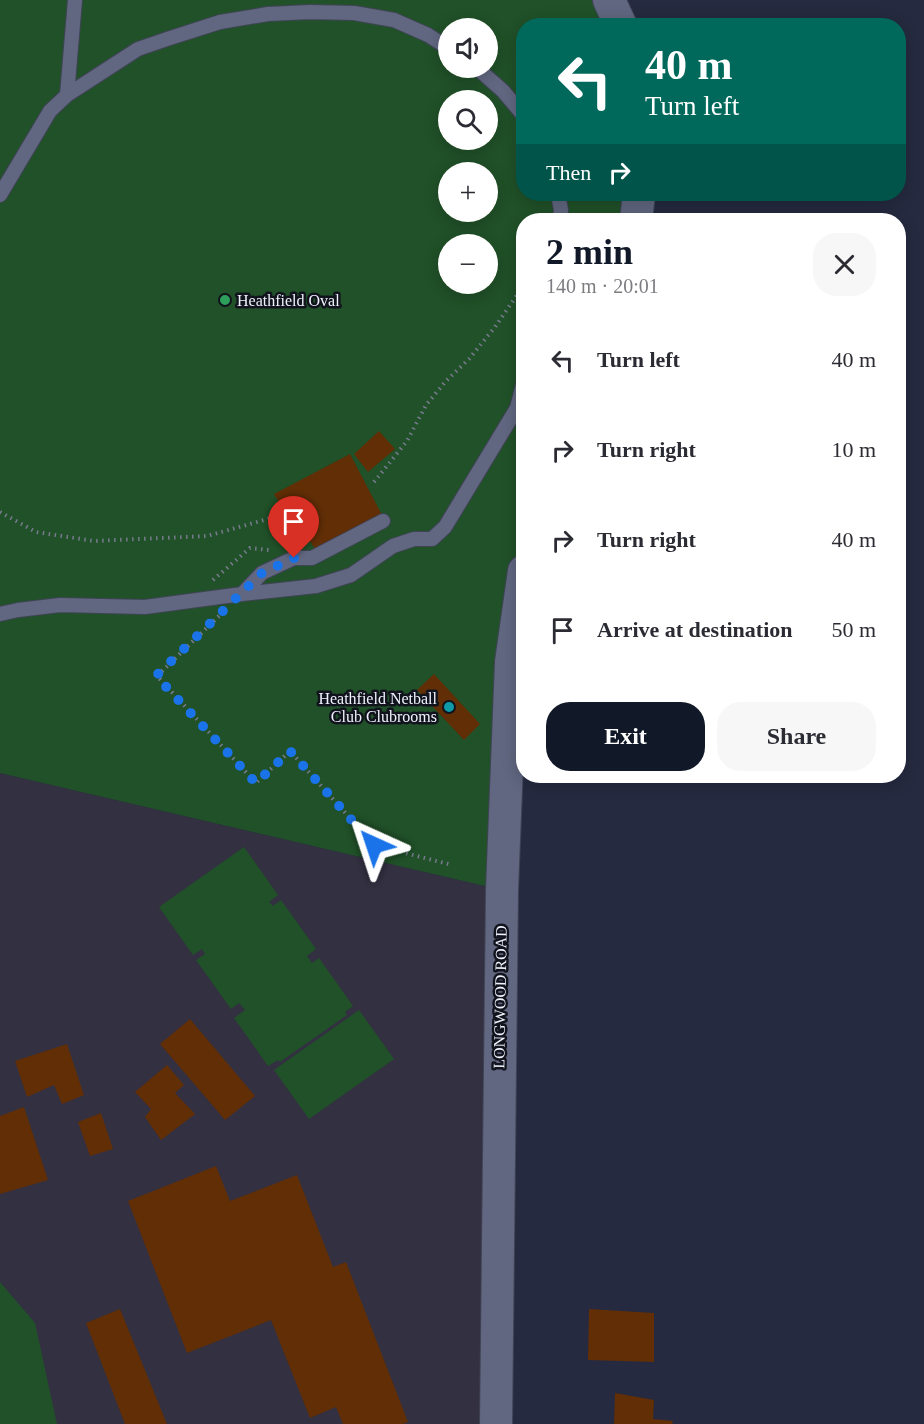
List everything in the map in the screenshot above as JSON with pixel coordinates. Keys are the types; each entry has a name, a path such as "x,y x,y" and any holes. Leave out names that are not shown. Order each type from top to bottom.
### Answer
{"street":[{"path":"609,0 617,18"},
{"name":"LONGWOOD ROAD","path":"496,1424 502,890 511,662 516,627"}],"lane":[{"path":"68,94 75,0"},
{"path":"0,195 50,111 68,94 138,49 220,22 268,14 310,12 354,13 394,20 438,42"},
{"path":"488,78 516,106"},
{"path":"0,614 60,606 146,608 316,586 336,581 351,575 393,546 414,539 432,539 445,527 516,410"},
{"path":"242,594 262,573 294,558 312,558 383,520"}],"path":[{"path":"374,482 407,441 426,405 495,327 516,297"},
{"path":"0,512 36,532 94,541 207,536 275,517"},
{"path":"195,601 218,573 250,548 286,552 294,558"},
{"path":"242,594 156,676 256,783 290,751 374,845 452,865"}],"shaded area":[{"path":"0,773 502,890 496,1424 0,1424"}],"green space":[{"path":"0,0 609,0 618,18 516,18 516,201 638,201 637,213 516,213 516,687 502,890 0,773"},
{"path":"244,847 278,895 269,902 273,906 281,900 316,949 307,956 312,963 319,958 353,1006 345,1012 347,1015 280,1062 278,1060 268,1066 234,1018 245,1010 239,1003 231,1009 196,960 205,954 202,949 193,955 159,907"},
{"path":"359,1010 394,1059 309,1119 274,1070"},
{"path":"0,1282 35,1323 57,1424 0,1424"}],"building":[{"path":"379,431 395,449 368,472 354,454"},
{"path":"350,454 382,515 316,551 307,536 301,540 274,494"},
{"name":"Heathfield Netball Club Clubrooms","path":"434,674 480,724 464,740 417,690"},
{"path":"190,1019 255,1096 225,1120 160,1044"},
{"path":"67,1044 84,1095 62,1104 54,1085 27,1097 15,1061"},
{"path":"167,1065 184,1085 175,1093 195,1114 161,1140 145,1117 151,1109 135,1092"},
{"path":"24,1107 48,1180 0,1194 0,1116"},
{"path":"101,1113 113,1149 90,1156 78,1122"},
{"path":"216,1166 230,1201 297,1175 333,1267 346,1262 408,1422 403,1424 343,1424 336,1407 310,1418 271,1320 187,1353 128,1201"},
{"path":"120,1309 167,1424 125,1424 86,1323"},
{"path":"589,1309 654,1313 654,1362 588,1360"},
{"path":"615,1393 654,1400 653,1419 673,1421 672,1424 614,1424"}],"place":[{"name":"Heathfield Oval","path":"225,300"},
{"name":"Heathfield Netball Club Clubrooms","path":"449,707"}],"route":[{"path":"294,558 262,573 156,676 256,783 290,751 374,845"}]}
